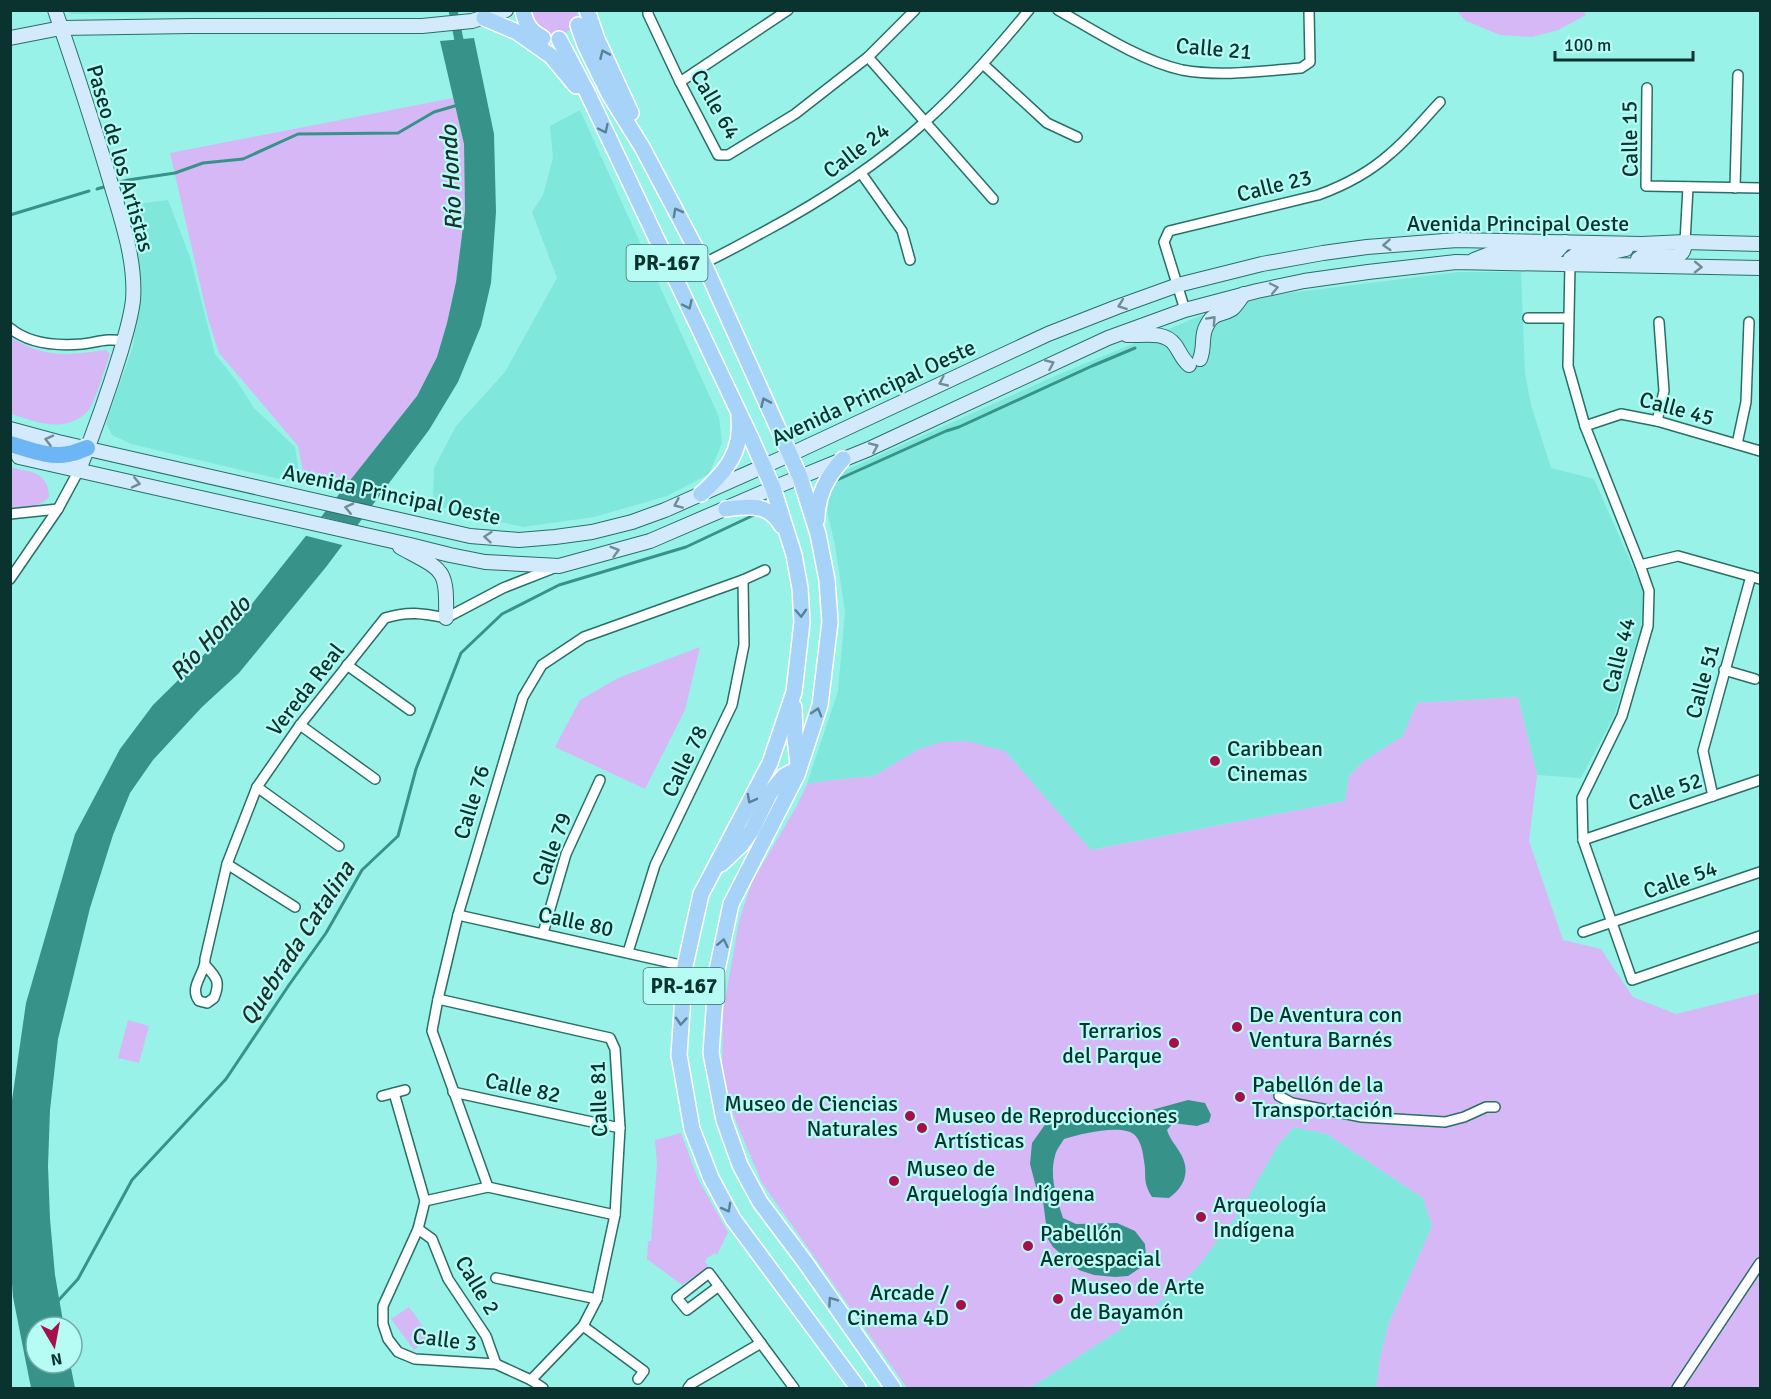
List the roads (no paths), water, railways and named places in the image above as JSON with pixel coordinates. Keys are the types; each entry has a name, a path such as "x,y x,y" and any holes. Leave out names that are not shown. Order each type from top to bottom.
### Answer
{"highway":[{"path":"13,453 60,455 87,448"}],"main road":[{"name":"Paseo de los Artistas","path":"55,10 102,151 129,251 133,284 132,303 124,341 111,385 79,470"},
{"path":"10,38 61,28 422,26 454,24 484,18 506,10"},
{"path":"523,10 525,22 532,32 542,38 559,39"},
{"path":"587,10 597,39 636,125 642,147"},
{"path":"484,18 517,32 551,56 577,87 588,94"},
{"name":"PR-167","path":"580,18 572,32 559,39 588,94 763,467 790,539 800,588 802,622 794,692 770,763 701,894 685,966 679,1055 692,1129 711,1178 733,1219 858,1389"},
{"name":"PR-167","path":"580,18 585,45 609,94 642,147 704,264 800,477 816,528 827,580 830,622 820,705 797,775 731,904 717,970 711,1053 724,1120 740,1165 760,1202 805,1262 888,1387"},
{"name":"Avenida Principal Oeste","path":"10,429 470,536 519,540 555,537 592,532 632,522 665,510 763,467 1045,335 1178,285 1262,264 1367,247 1456,240 1761,244"},
{"path":"1467,262 1492,253 1551,254 1565,242"},
{"path":"1626,266 1641,257 1682,254 1685,242"},
{"path":"1570,264 1570,259 1576,254 1608,253 1642,244"},
{"name":"Avenida Principal Oeste","path":"13,453 485,562 559,566 650,541 942,416 1046,366 1122,333 1185,310 1244,294 1337,276 1467,262 1761,268"},
{"path":"1122,333 1150,334 1167,338 1174,343 1184,361 1194,362 1204,349 1203,334 1209,321 1217,314 1233,309 1244,294"},
{"path":"701,494 726,470 736,451 741,429 738,411"},
{"path":"816,528 817,504 822,490 832,471 843,459"},
{"path":"726,508 765,509 774,515 790,539"},
{"path":"385,539 442,572 446,583 446,618"},
{"path":"711,875 741,845 752,830 770,794 784,776 799,768 795,738 794,692"}],"street":[{"name":"Calle 64","path":"648,10 680,82 718,155 728,155 795,114 868,57"},
{"path":"680,82 788,10"},
{"path":"915,10 868,57 993,199"},
{"name":"Calle 24","path":"674,278 811,207 861,173 926,122 984,65 1029,10"},
{"name":"Calle 21","path":"1058,10 1144,57 1182,70 1229,73 1301,68 1310,62 1309,10"},
{"path":"984,65 1047,123 1077,136"},
{"path":"1736,188 1738,75"},
{"name":"Calle 15","path":"1647,88 1646,186 1688,187"},
{"name":"Calle 23","path":"1185,310 1164,242 1169,231 1318,195 1334,189 1354,179 1391,154 1440,102"},
{"path":"861,173 902,231 910,260"},
{"path":"1685,242 1688,187 1761,188"},
{"name":"Calle 44","path":"1570,264 1568,366 1585,426 1649,591 1648,626 1622,716 1582,798 1583,840 1632,980 1761,936"},
{"path":"1528,318 1568,318"},
{"path":"1657,421 1664,390 1659,322"},
{"path":"1737,444 1746,402 1749,322"},
{"path":"10,328 19,336 48,344 80,344 109,339 124,341"},
{"name":"Calle 45","path":"1585,426 1621,414 1657,421 1761,451"},
{"name":"Paseo de los Artistas","path":"10,579 58,509 79,470"},
{"path":"10,514 58,509"},
{"path":"1640,564 1678,556 1756,578"},
{"path":"446,618 503,588 559,566"},
{"name":"Calle 76","path":"488,1187 432,1031 458,915 523,697 542,665 584,637 765,570"},
{"name":"Calle 51","path":"1713,796 1703,751 1724,670 1756,578"},
{"name":"Calle 78","path":"628,952 655,865 732,705 744,645 743,580"},
{"name":"Vereda Real","path":"205,965 227,864 256,787 300,725 385,618 403,612 446,618"},
{"path":"347,665 410,710"},
{"path":"1724,670 1755,679"},
{"path":"300,725 375,779"},
{"name":"Calle 79","path":"543,933 566,854 600,780"},
{"name":"Calle 52","path":"1583,840 1761,780"},
{"path":"256,787 339,846"},
{"path":"227,864 295,907"},
{"name":"Calle 54","path":"1583,932 1761,872"},
{"name":"Calle 80","path":"458,915 685,966"},
{"name":"Calle 81","path":"438,999 610,1038 615,1049 620,1128 615,1215 597,1299 583,1326 531,1380"},
{"path":"382,1096 405,1090"},
{"name":"Calle 82","path":"453,1092 620,1128"},
{"path":"394,1093 425,1201 418,1229"},
{"path":"1279,1096 1292,1103 1362,1117 1445,1122 1464,1117 1486,1107 1495,1107"},
{"path":"425,1201 488,1187 615,1215"},
{"name":"Calle 2","path":"418,1229 432,1239 448,1280 486,1336 496,1364"},
{"name":"Calle 3","path":"418,1229 383,1306 383,1324 388,1339 398,1352 415,1359 496,1364 531,1380 543,1389"},
{"path":"1677,1389 1761,1263"},
{"path":"496,1278 597,1299"},
{"path":"719,1286 794,1389"},
{"path":"583,1326 644,1371 638,1379"},
{"path":"688,1389 691,1384 760,1343"}],"waterway":[{"name":"Río Hondo","path":"453,10 459,40"},
{"path":"116,183 175,173 203,163 243,159 298,134 398,133 434,112 458,105"},
{"path":"97,189 107,186"},
{"path":"10,215 89,191"},
{"path":"837,480 1135,348"},
{"name":"Quebrada Catalina","path":"57,1302 78,1279 132,1180 226,1079 326,933 362,870 398,836 416,769 461,653 502,614 559,585 686,547 756,514"}],"place":[{"name":"Caribbean Cinemas","path":"1215,761"},
{"name":"De Aventura con Ventura Barnés","path":"1237,1027"},
{"name":"Terrarios del Parque","path":"1174,1043"},
{"name":"Pabellón de la Transportación","path":"1240,1097"},
{"name":"Museo de Ciencias Naturales","path":"910,1116"},
{"name":"Museo de Reproducciones Artísticas","path":"922,1128"},
{"name":"Museo de Arquelogía Indígena","path":"894,1181"},
{"name":"Arqueología Indígena","path":"1201,1217"},
{"name":"Pabellón Aeroespacial","path":"1028,1246"},
{"name":"Museo de Arte de Bayamón","path":"1058,1299"},
{"name":"Arcade / Cinema 4D","path":"961,1305"}]}
